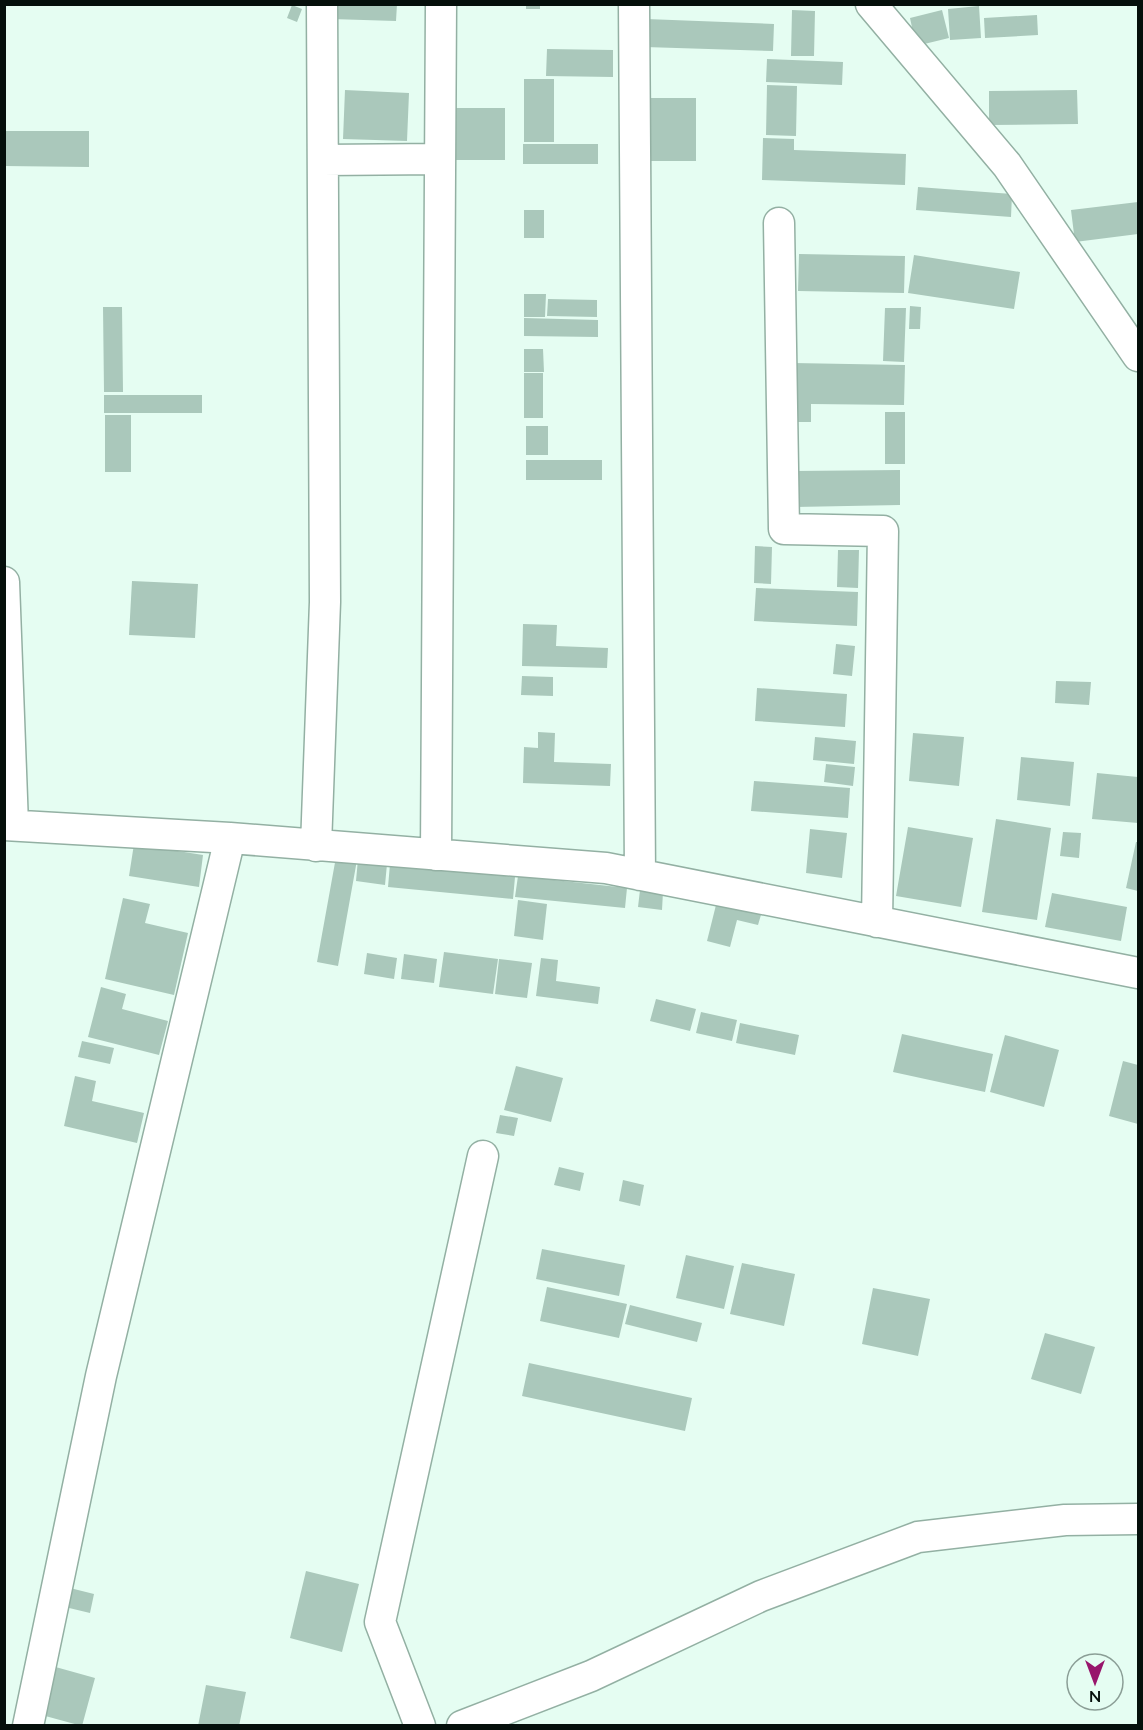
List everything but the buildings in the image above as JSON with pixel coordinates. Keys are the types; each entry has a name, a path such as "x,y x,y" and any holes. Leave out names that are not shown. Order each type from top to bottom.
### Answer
{"street":[{"path":"316,846 325,602 322,4"},
{"path":"436,855 441,4"},
{"path":"634,4 640,875"},
{"path":"871,4 1007,165 1138,356"},
{"path":"323,160 439,159"},
{"path":"779,223 784,529 883,531 877,922"},
{"path":"4,582 9,825 230,838 606,868 1138,973"},
{"path":"28,1725 100,1376 230,838"},
{"path":"420,1725 380,1622 483,1156"},
{"path":"462,1725 591,1676 762,1596 918,1538 1065,1520 1138,1519"}]}
